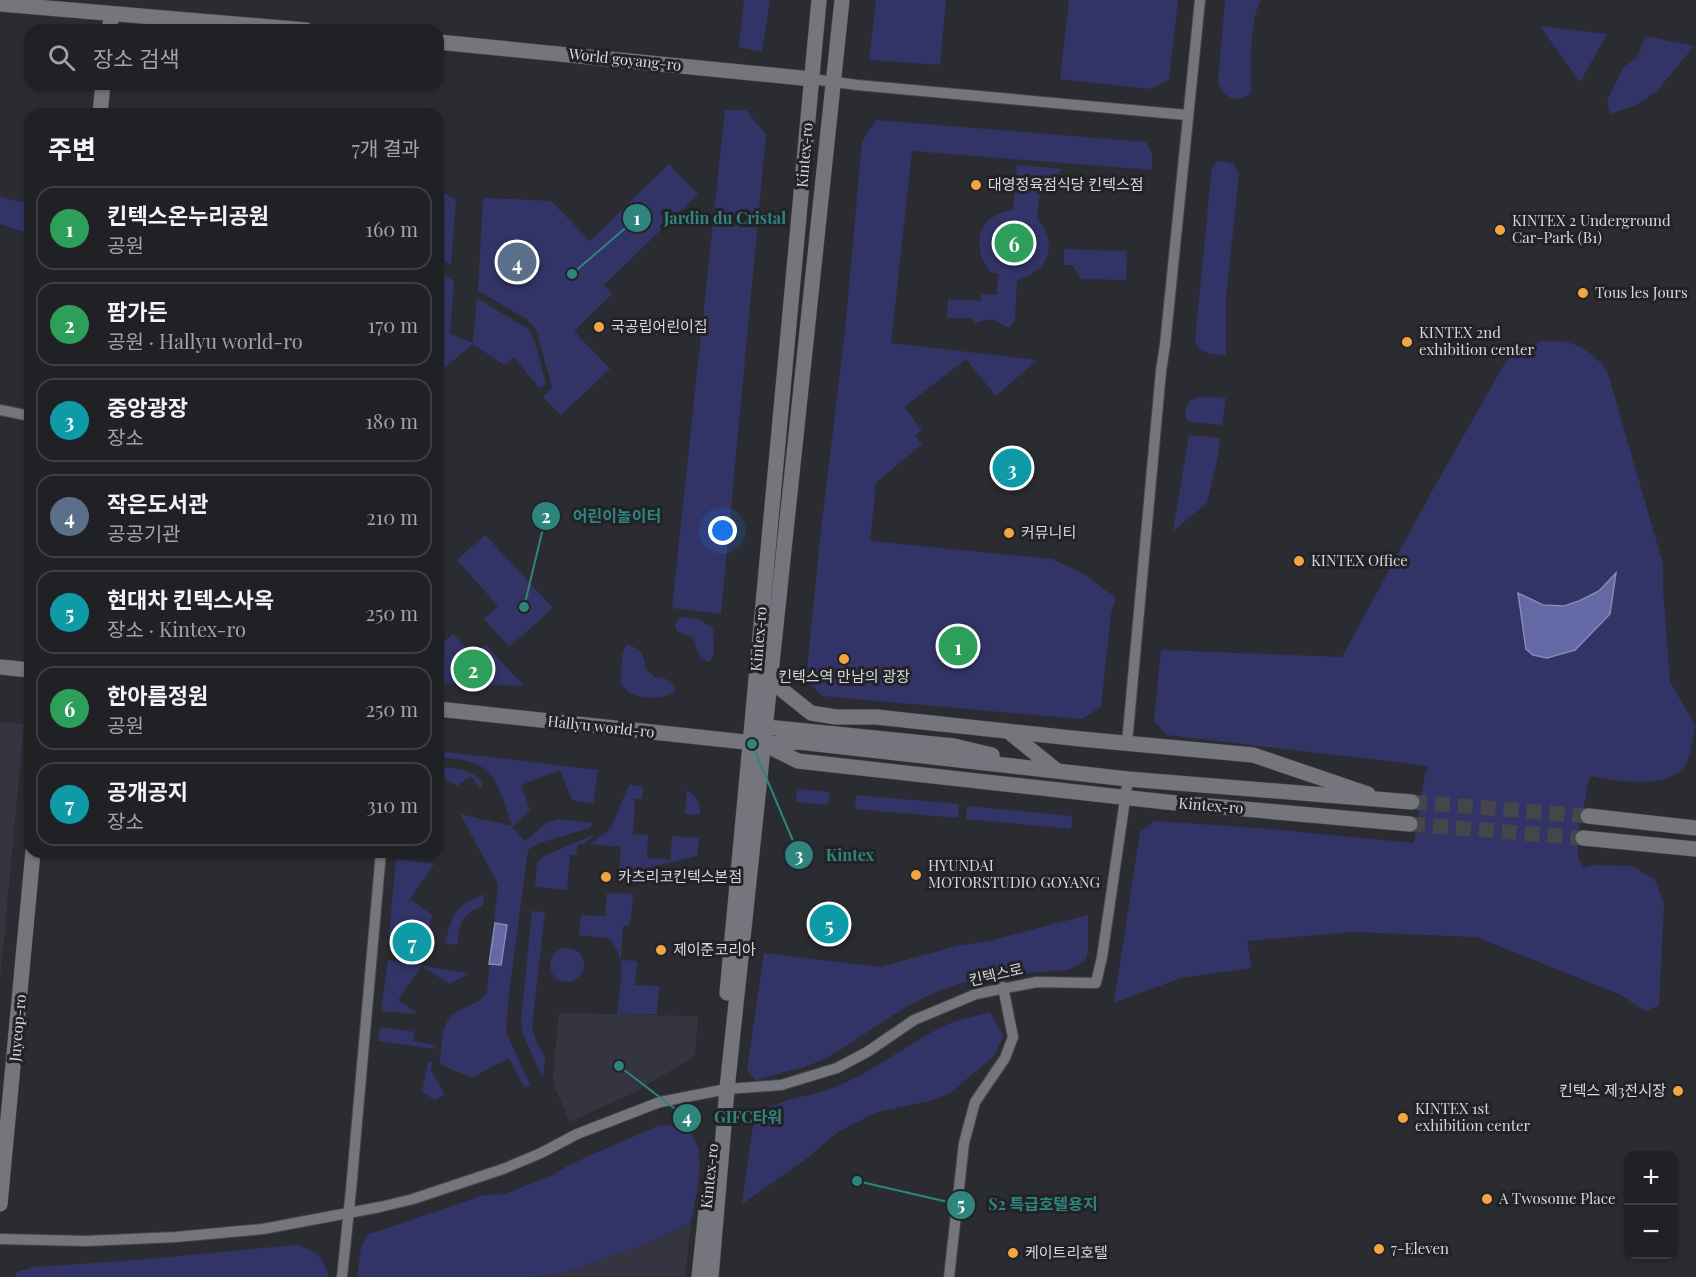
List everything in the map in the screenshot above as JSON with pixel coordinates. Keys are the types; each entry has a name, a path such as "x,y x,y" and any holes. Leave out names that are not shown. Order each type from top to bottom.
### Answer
{"main road":[{"name":"Kintex-ro","path":"699,1277 723,1090 757,743 819,0"},
{"name":"Kintex-ro","path":"757,743 766,727 842,0"},
{"path":"0,4 233,24"},
{"path":"110,24 112,14"},
{"name":"World goyang-ro","path":"444,43 812,79"},
{"path":"101,108 102,90"},
{"path":"0,667 24,669"},
{"path":"771,681 811,713 836,717 876,717 1253,755 1388,802"},
{"name":"Hallyu world-ro","path":"444,710 757,743"},
{"path":"766,727 954,746 1056,770"},
{"path":"1009,732 1056,770"},
{"name":"Kintex-ro","path":"757,743 799,742 1128,779 1388,802 1412,802"},
{"name":"Kintex-ro","path":"757,743 798,761 1125,798 1410,824"},
{"path":"1588,816 1696,828"},
{"path":"1583,838 1696,849"},
{"name":"Juyeop-ro","path":"0,1204 32,858"},
{"name":"Kintex-ro","path":"711,1277 723,1090"}],"street":[{"path":"1127,743 1161,371 1200,0"},
{"path":"812,79 1187,116"},
{"path":"0,410 24,415"},
{"name":"킨텍스로","path":"0,1239 86,1241 176,1237 263,1229 349,1214 413,1199 478,1178 541,1153 577,1134 660,1102 723,1090 781,1085 837,1068 867,1052 924,1015 976,993 1037,982 1096,983 1102,957 1128,779"},
{"path":"342,1277 380,858"},
{"path":"949,1277 964,1143 975,1101 1005,1058 1012,1037 1003,987"}],"shaded area":[{"path":"744,0 770,0 762,52 739,47"},
{"path":"876,0 946,0 940,65 869,60"},
{"path":"1069,0 1178,0 1169,79 1152,89 1060,79"},
{"path":"1225,0 1261,0 1252,32 1251,92 1237,99 1224,93 1218,83"},
{"path":"1540,26 1607,34 1580,82"},
{"path":"1645,36 1694,46 1657,91 1637,105 1610,114 1607,101 1623,68 1638,56"},
{"path":"725,110 746,110 766,135 721,614 672,608"},
{"path":"876,120 1146,142 1152,153 1152,170 912,151 891,343 1037,360 996,396 966,359 904,407 922,430 915,435 922,444 876,483 870,541 1052,559 1084,574 1116,598 1111,614 1101,707 1081,719 822,696 806,679 820,538 845,332 862,141"},
{"path":"1222,161 1234,164 1239,173 1226,298 1226,356 1211,354 1203,350 1195,339 1212,167"},
{"path":"669,164 698,194 604,285 612,294 574,331 610,369 561,415 543,397 552,387 536,330 527,319 478,291 483,198 551,201 590,241"},
{"path":"1017,165 1063,169 1049,180 1040,194 1037,218 1048,238 1047,256 1037,270 1017,280 1015,320 1009,328 992,319 975,323 972,318 947,318 948,299 981,301 981,294 997,295 998,274 991,273 984,263 979,243 981,233 991,218 1013,210"},
{"path":"444,193 456,200 451,265 444,260"},
{"path":"0,197 24,203 24,232 0,224"},
{"path":"1064,249 1127,251 1126,280 1082,279 1072,265 1064,265"},
{"path":"444,275 454,281 450,334 473,343 477,298 528,329 534,339 546,384 540,389 514,357 504,365 473,344 444,368"},
{"path":"1542,341 1562,341 1579,346 1593,355 1607,370 1663,564 1670,682 1695,725 1687,762 1680,771 1670,777 1644,782 1629,782 1592,776 1588,781 1578,838 1579,859 1583,868 1594,865 1632,866 1655,880 1664,904 1659,1006 1645,1011 1621,995 1476,937 1353,932 1247,941 1252,968 1181,978 1114,1003 1140,832 1154,821 1414,843 1425,773 1429,766 1167,735 1154,721 1161,650 1342,657 1505,363 1520,348"},
{"path":"1200,397 1226,398 1222,425 1189,422 1185,416 1187,406 1190,401"},
{"path":"1189,435 1220,438 1218,456 1207,503 1173,531"},
{"path":"485,535 553,608 509,647 484,619 498,606 457,560"},
{"path":"681,617 698,619 713,628 714,653 710,662 701,659 693,638 677,632 675,624"},
{"path":"453,634 474,656 486,645 524,686 444,683 444,642"},
{"path":"627,645 642,653 646,670 656,678 669,681 675,691 663,696 648,698 627,691 622,684 621,674 623,653"},
{"path":"0,722 24,724 0,981"},
{"path":"444,752 598,770 593,804 572,800 560,770 521,785 530,810 512,827 525,841 548,822 559,819 592,823 590,828 539,843 528,850 506,1032 531,1087 524,1087 509,1058 471,1078 440,1064 442,1037 447,1022 456,1012 479,1001 487,992 498,884 460,814 512,826 496,783 490,774 472,762 444,758"},
{"path":"444,767 470,773 480,780 483,786 480,789 471,776 457,786 444,778"},
{"path":"629,785 643,787 642,799 635,799 633,834 648,835 647,858 670,860 672,836 699,838 697,856 635,871 619,870 621,847 591,844 611,828"},
{"path":"797,789 830,792 828,805 796,802"},
{"path":"687,790 698,801 700,815 685,814"},
{"path":"856,795 959,804 958,818 855,809"},
{"path":"967,806 1072,816 1071,829 966,819"},
{"path":"595,834 584,844 578,844 576,855 570,855 567,890 535,887 537,863 542,857"},
{"path":"396,859 434,864 410,899 432,915 426,941 389,936"},
{"path":"607,893 633,894 630,926 623,926 621,960 637,961 635,985 659,986 657,1014 617,1014 621,984 619,953 607,938 579,935 581,915 605,916"},
{"path":"484,894 483,906 463,920 457,945 445,943 456,912 466,903"},
{"path":"532,911 545,912 532,1027 536,1041 545,1057 543,1079 523,1034 521,1022"},
{"path":"1088,915 1088,951 1085,961 1068,970 1003,975 955,985 912,1004 844,1048 821,1060 756,1080 747,1070 764,953 880,967"},
{"path":"567,948 579,953 584,965 579,977 567,982 555,977 550,965 555,953"},
{"path":"388,960 470,974 449,984 422,966 398,1000 418,1014 381,1011"},
{"path":"990,1012 1003,1036 994,1056 950,1093 934,1100 878,1112 839,1131 806,1159 742,1204 753,1124 766,1110 775,1105 837,1086 867,1072 944,1026"},
{"path":"559,1013 698,1016 695,1054 633,1093 570,1122 555,1088 553,1076"},
{"path":"380,1027 415,1032 413,1041 436,1045 435,1049 378,1041"},
{"path":"428,1062 432,1063 431,1071 445,1094 435,1100 422,1092"},
{"path":"660,1125 688,1132 695,1139 700,1161 698,1187 691,1222 656,1240 567,1272 533,1277 357,1277 361,1248 367,1235 484,1195 505,1194 551,1176 571,1164"},
{"path":"691,1222 685,1277 533,1277 567,1272 659,1239"},
{"path":"295,1245 317,1255 327,1270 328,1277 15,1277 17,1272 34,1267"}],"water":[{"path":"1616,573 1610,614 1575,650 1547,658 1533,655 1526,649 1518,593 1543,605 1564,606 1599,591"},
{"path":"495,923 507,925 501,965 489,964"}],"tunnel":[{"path":"1412,802 1588,816"},
{"path":"1410,824 1583,838"}],"place":[{"name":"대영정육점식당 킨텍스점","path":"976,185"},
{"name":"KINTEX 2 Underground Car-Park (B1)","path":"1500,230"},
{"name":"한아름정원","path":"1014,243"},
{"name":"작은도서관","path":"517,262"},
{"name":"Jardin du Cristal","path":"572,274"},
{"name":"Tous les Jours","path":"1583,293"},
{"name":"국공립어린이집","path":"599,327"},
{"name":"KINTEX 2nd exhibition center","path":"1407,342"},
{"name":"중앙광장","path":"1012,468"},
{"name":"커뮤니티","path":"1009,533"},
{"name":"KINTEX Office","path":"1299,561"},
{"name":"어린이놀이터","path":"524,607"},
{"name":"킨텍스온누리공원","path":"958,646"},
{"name":"킨텍스역 만남의 광장","path":"844,659"},
{"name":"팜가든","path":"473,669"},
{"name":"Kintex","path":"752,744"},
{"name":"HYUNDAI MOTORSTUDIO GOYANG","path":"916,875"},
{"name":"카츠리코킨텍스본점","path":"606,877"},
{"name":"현대차 킨텍스사옥","path":"829,924"},
{"name":"공개공지","path":"412,942"},
{"name":"제이준코리아","path":"661,950"},
{"name":"GIFC타워","path":"619,1066"},
{"name":"킨텍스 제3전시장","path":"1678,1091"},
{"name":"KINTEX 1st exhibition center","path":"1403,1118"},
{"name":"S2 특급호텔용지","path":"857,1181"},
{"name":"A Twosome Place","path":"1487,1199"},
{"name":"7-Eleven","path":"1379,1249"},
{"name":"케이트리호텔","path":"1013,1253"}]}
